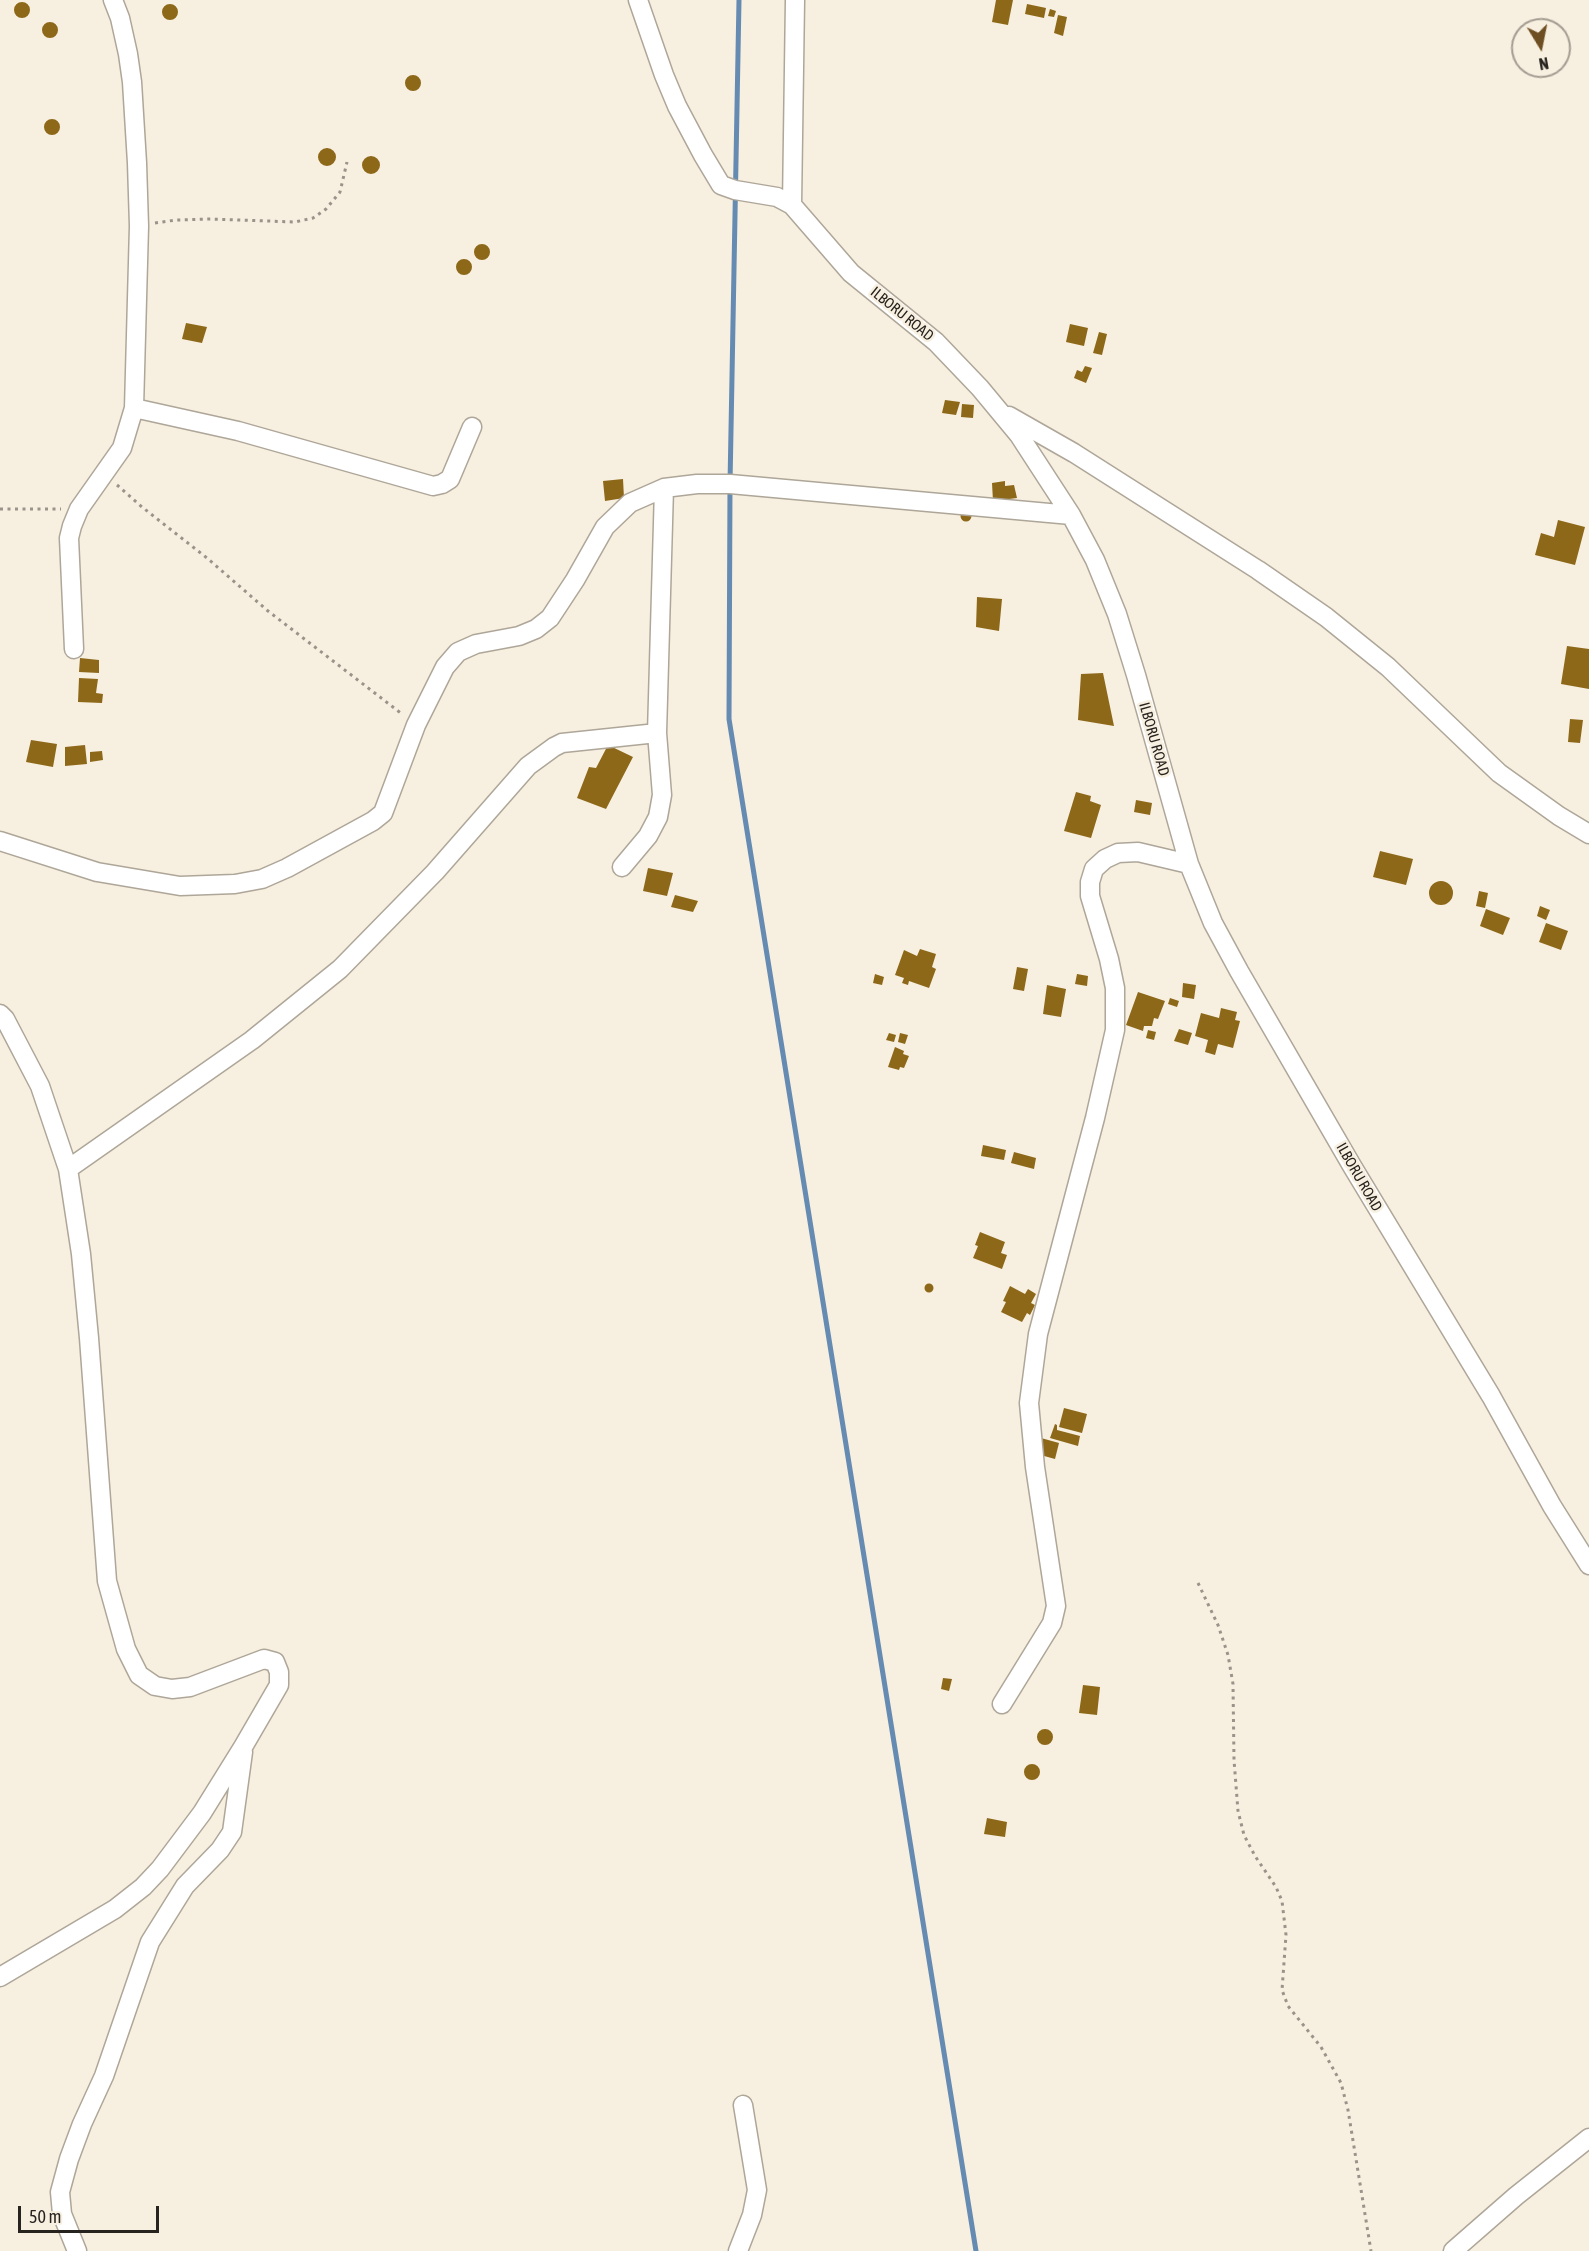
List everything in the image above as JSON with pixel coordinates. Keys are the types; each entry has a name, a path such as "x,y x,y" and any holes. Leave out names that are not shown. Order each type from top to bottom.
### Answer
{"street":[{"path":"74,649 69,538 79,509 122,448 134,408 139,226 132,82 120,18 113,0"},
{"name":"ILBORU ROAD","path":"638,0 677,106 721,184 735,190 777,197 792,205 851,273 936,342 999,411 1019,435 1071,515 1107,586 1120,623 1137,675 1189,864 1213,923 1352,1166 1491,1396 1552,1506 1589,1565"},
{"path":"792,205 795,0"},
{"path":"134,408 238,431 433,486 450,479 472,427"},
{"path":"999,411 1074,453 1258,570 1326,617 1388,667 1499,773 1559,816 1589,834"},
{"path":"0,841 97,872 180,886 235,884 262,879 287,868 373,822 382,813 390,798 416,725 445,667 458,652 476,645 519,636 536,629 550,618 605,527 630,503 664,488 697,484 730,484 1071,515"},
{"path":"621,867 648,836 658,817 662,795 657,733 664,488"},
{"path":"68,1169 252,1040 339,969 435,872 528,766 562,743 657,733"},
{"path":"1002,1704 1052,1623 1056,1606 1035,1467 1029,1403 1038,1334 1095,1118 1115,1030 1115,988 1109,959 1090,896 1090,882 1094,869 1104,859 1118,853 1138,852 1189,864"},
{"path":"0,1014 5,1019 40,1086 68,1169 81,1254 107,1581 126,1649 139,1675 155,1686 172,1689 190,1687 264,1659 275,1662 279,1671 279,1685 243,1747 202,1813 160,1869 143,1887 95,1921 0,1977"},
{"path":"77,2251 66,2224 60,2192 69,2159 104,2076 150,1942 185,1886 220,1850 232,1832 243,1747"},
{"path":"738,2251 752,2215 757,2190 743,2105"},
{"path":"1454,2251 1516,2196 1589,2138"}],"path":[{"path":"139,226 176,220 296,222 313,218 327,209 340,192 347,162"},
{"path":"105,474 129,497 207,558 268,612 416,725"},
{"path":"0,509 79,509"},
{"path":"1198,1583 1218,1624 1228,1655 1233,1694 1234,1760 1238,1811 1244,1835 1276,1887 1283,1907 1286,1935 1282,1990 1288,2006 1321,2047 1341,2083 1348,2110 1371,2251"}],"building":[{"path":"996,0 1013,0 1008,25 992,22"},
{"path":"19,2 25,2 30,10 28,16 19,18 14,13 14,7"},
{"path":"167,4 173,4 178,12 176,18 167,20 162,15 162,9"},
{"path":"1027,4 1046,8 1044,18 1025,14"},
{"path":"1050,9 1056,11 1054,17 1048,16"},
{"path":"1058,15 1067,17 1063,36 1054,33"},
{"path":"47,22 53,22 58,30 56,36 47,38 42,33 42,27"},
{"path":"410,75 416,75 421,83 419,89 410,91 405,86 405,80"},
{"path":"49,119 55,119 60,127 58,133 49,135 44,130 44,124"},
{"path":"327,148 333,151 336,157 333,163 327,166 321,163 318,157 321,151"},
{"path":"371,156 377,159 380,165 377,171 371,174 365,171 362,165 365,159"},
{"path":"479,244 485,244 490,252 488,258 479,260 474,255 474,249"},
{"path":"461,259 467,259 472,267 470,273 461,275 456,270 456,264"},
{"path":"186,323 207,327 202,343 182,339"},
{"path":"1070,324 1088,328 1084,346 1066,342"},
{"path":"1099,332 1107,334 1102,355 1093,353"},
{"path":"1085,366 1092,368 1086,383 1074,378 1077,370 1082,372"},
{"path":"945,400 960,402 956,415 942,413"},
{"path":"962,404 974,405 973,418 961,417"},
{"path":"623,479 624,498 605,501 603,481"},
{"path":"1005,481 1005,486 1014,485 1017,498 993,501 992,483"},
{"path":"966,511 970,512 970,520 966,521 962,520 961,516 962,512"},
{"path":"1558,520 1585,527 1575,565 1535,555 1541,533 1554,537"},
{"path":"977,597 1002,599 999,631 976,627"},
{"path":"1567,646 1589,649 1589,689 1561,684"},
{"path":"80,658 99,660 99,673 79,672"},
{"path":"1103,673 1114,726 1078,720 1081,674"},
{"path":"79,678 98,679 96,693 103,694 102,703 78,702"},
{"path":"1570,719 1583,720 1580,743 1568,742"},
{"path":"31,740 57,744 53,767 26,762"},
{"path":"85,745 87,764 65,766 65,747"},
{"path":"608,745 633,757 606,809 577,798 589,767 596,768"},
{"path":"102,751 103,760 90,762 90,752"},
{"path":"1076,792 1091,796 1090,801 1101,805 1091,838 1064,831"},
{"path":"1136,800 1152,803 1150,815 1134,812"},
{"path":"1380,851 1413,859 1406,885 1373,877"},
{"path":"648,868 673,873 667,896 643,891"},
{"path":"1441,881 1449,885 1453,893 1449,901 1441,905 1433,901 1429,893 1433,885"},
{"path":"1479,891 1488,893 1485,908 1476,906"},
{"path":"675,895 698,901 693,912 671,907"},
{"path":"1540,906 1550,910 1546,920 1537,916"},
{"path":"1486,909 1510,918 1503,935 1480,926"},
{"path":"1546,923 1568,931 1561,950 1539,942"},
{"path":"920,949 936,954 932,967 936,969 929,988 909,981 908,985 902,983 904,978 895,975 904,950 917,956"},
{"path":"1017,967 1028,969 1024,991 1013,989"},
{"path":"875,974 884,977 882,985 873,983"},
{"path":"1077,974 1088,976 1087,986 1075,984"},
{"path":"1183,983 1196,985 1194,999 1182,997"},
{"path":"1047,985 1066,989 1061,1017 1043,1014"},
{"path":"1138,992 1165,1001 1158,1019 1154,1018 1152,1026 1144,1026 1143,1031 1126,1025"},
{"path":"1170,998 1179,1001 1177,1007 1168,1004"},
{"path":"1221,1008 1237,1012 1235,1020 1240,1021 1233,1048 1218,1044 1215,1055 1205,1052 1208,1040 1195,1036 1201,1013 1219,1018"},
{"path":"1179,1029 1192,1033 1188,1045 1174,1041"},
{"path":"1148,1030 1156,1032 1154,1040 1146,1038"},
{"path":"889,1033 896,1035 894,1042 886,1040"},
{"path":"900,1033 908,1035 905,1044 898,1042"},
{"path":"895,1047 909,1056 904,1068 900,1067 899,1070 888,1067"},
{"path":"983,1145 1006,1150 1004,1160 981,1156"},
{"path":"1014,1152 1036,1158 1034,1169 1011,1163"},
{"path":"980,1232 1005,1242 1001,1253 1007,1255 1002,1269 973,1258"},
{"path":"929,1284 933,1288 929,1292 925,1288"},
{"path":"1010,1286 1025,1294 1028,1289 1036,1294 1031,1303 1035,1305 1030,1315 1027,1313 1022,1322 1001,1312"},
{"path":"1064,1408 1087,1414 1082,1433 1059,1427"},
{"path":"1055,1424 1057,1430 1080,1436 1078,1446 1050,1438"},
{"path":"1041,1438 1059,1443 1055,1459 1037,1454"},
{"path":"943,1678 952,1679 949,1691 941,1689"},
{"path":"1083,1685 1100,1687 1097,1715 1079,1713"},
{"path":"1042,1729 1048,1729 1053,1737 1051,1743 1042,1745 1037,1740 1037,1734"},
{"path":"1032,1764 1038,1766 1040,1772 1038,1778 1032,1780 1026,1778 1024,1772 1026,1766"},
{"path":"987,1818 1007,1822 1005,1837 984,1834"}],"waterway":[{"path":"739,0 730,484 729,719 976,2251"}]}
